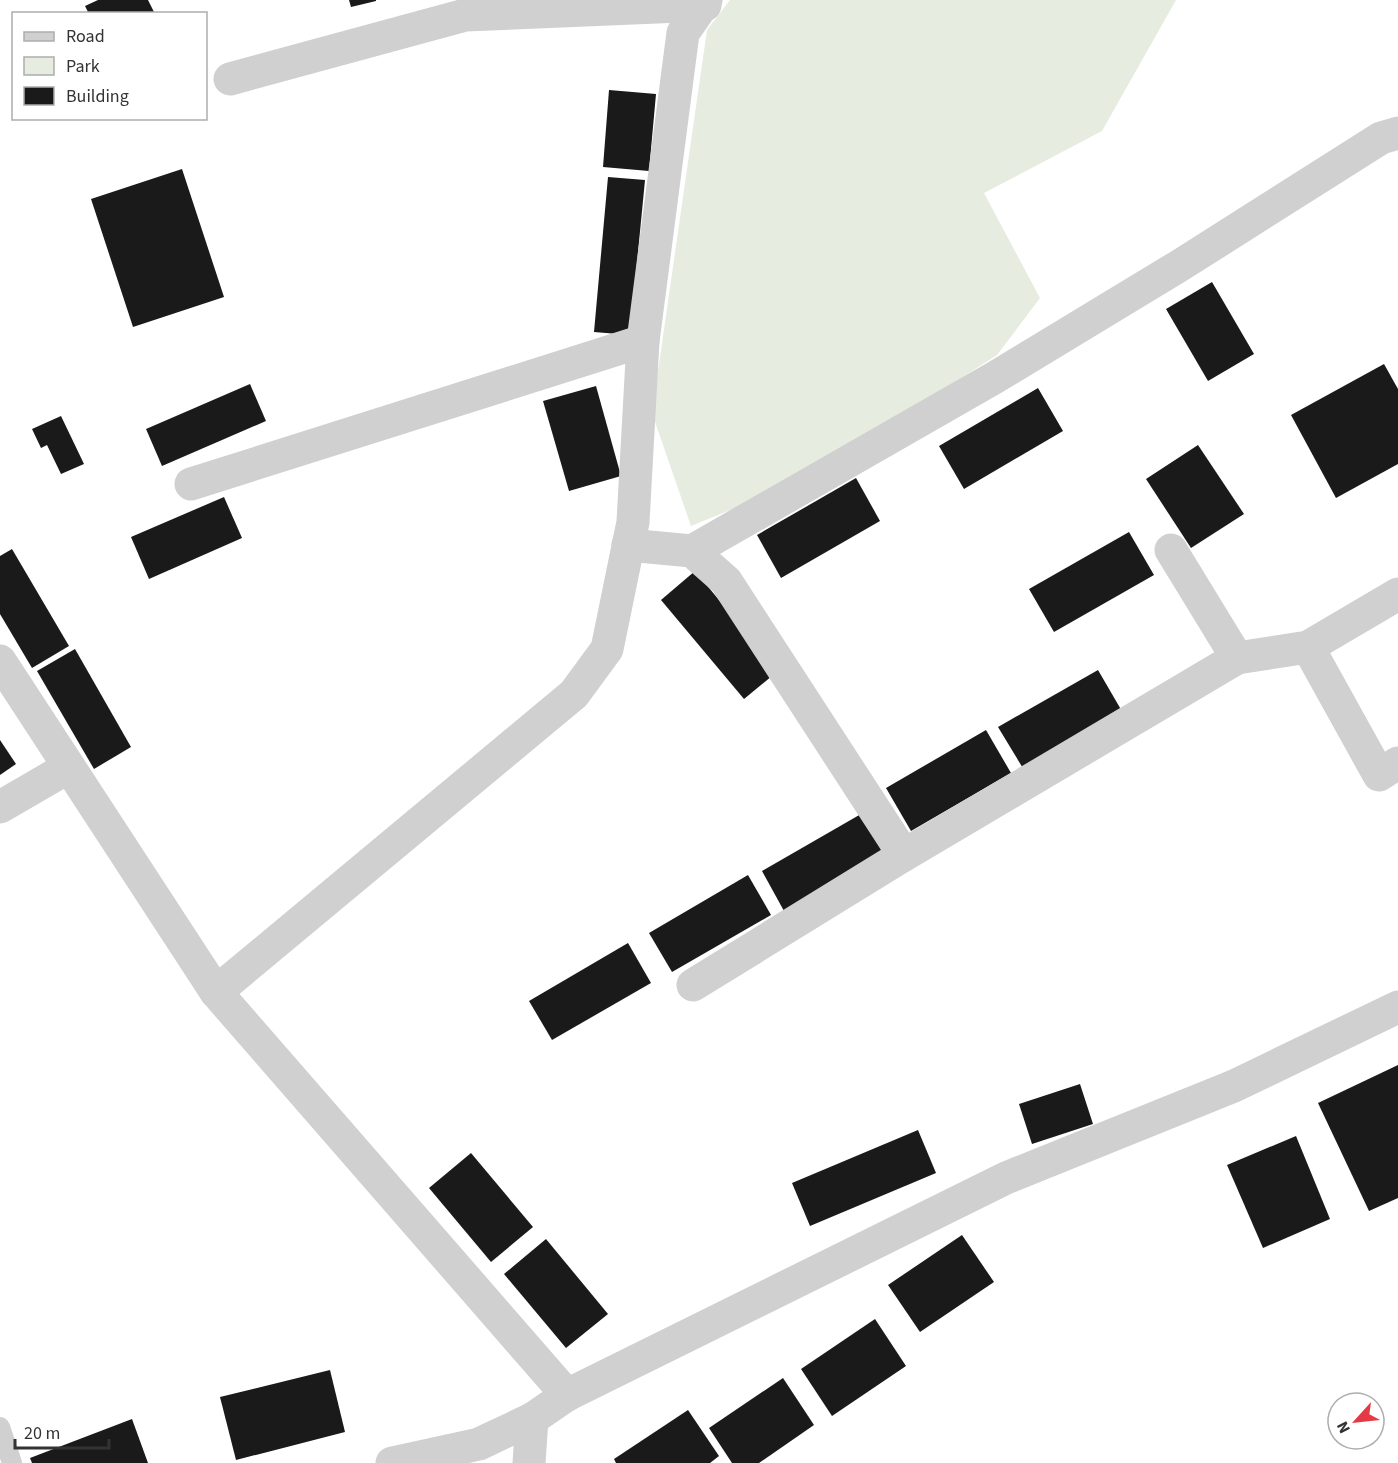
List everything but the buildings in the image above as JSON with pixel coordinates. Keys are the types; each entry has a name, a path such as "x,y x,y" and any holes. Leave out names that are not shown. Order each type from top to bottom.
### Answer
{"street":[{"path":"230,79 465,15 705,3"},
{"path":"216,992 573,694 607,649 633,522 643,340 683,33 705,3"},
{"path":"628,545 692,551 994,378 1179,266 1381,138 1398,133"},
{"path":"191,484 643,340"},
{"path":"1171,550 1237,658"},
{"path":"692,551 726,581 904,855"},
{"path":"693,985 904,855 1237,658 1308,647 1398,594"},
{"path":"1308,647 1379,775 1398,763"},
{"path":"0,661 216,992 567,1395"},
{"path":"0,807 69,768"},
{"path":"392,1463 479,1444 532,1419 567,1395 1006,1178 1234,1086 1398,1007"},
{"path":"529,1463 532,1419"}],"lane":[{"path":"0,1427 12,1463"}],"green space":[{"path":"730,0 1176,0 1102,131 984,193 1040,298 997,355 799,482 691,526 652,413 707,30"}]}
